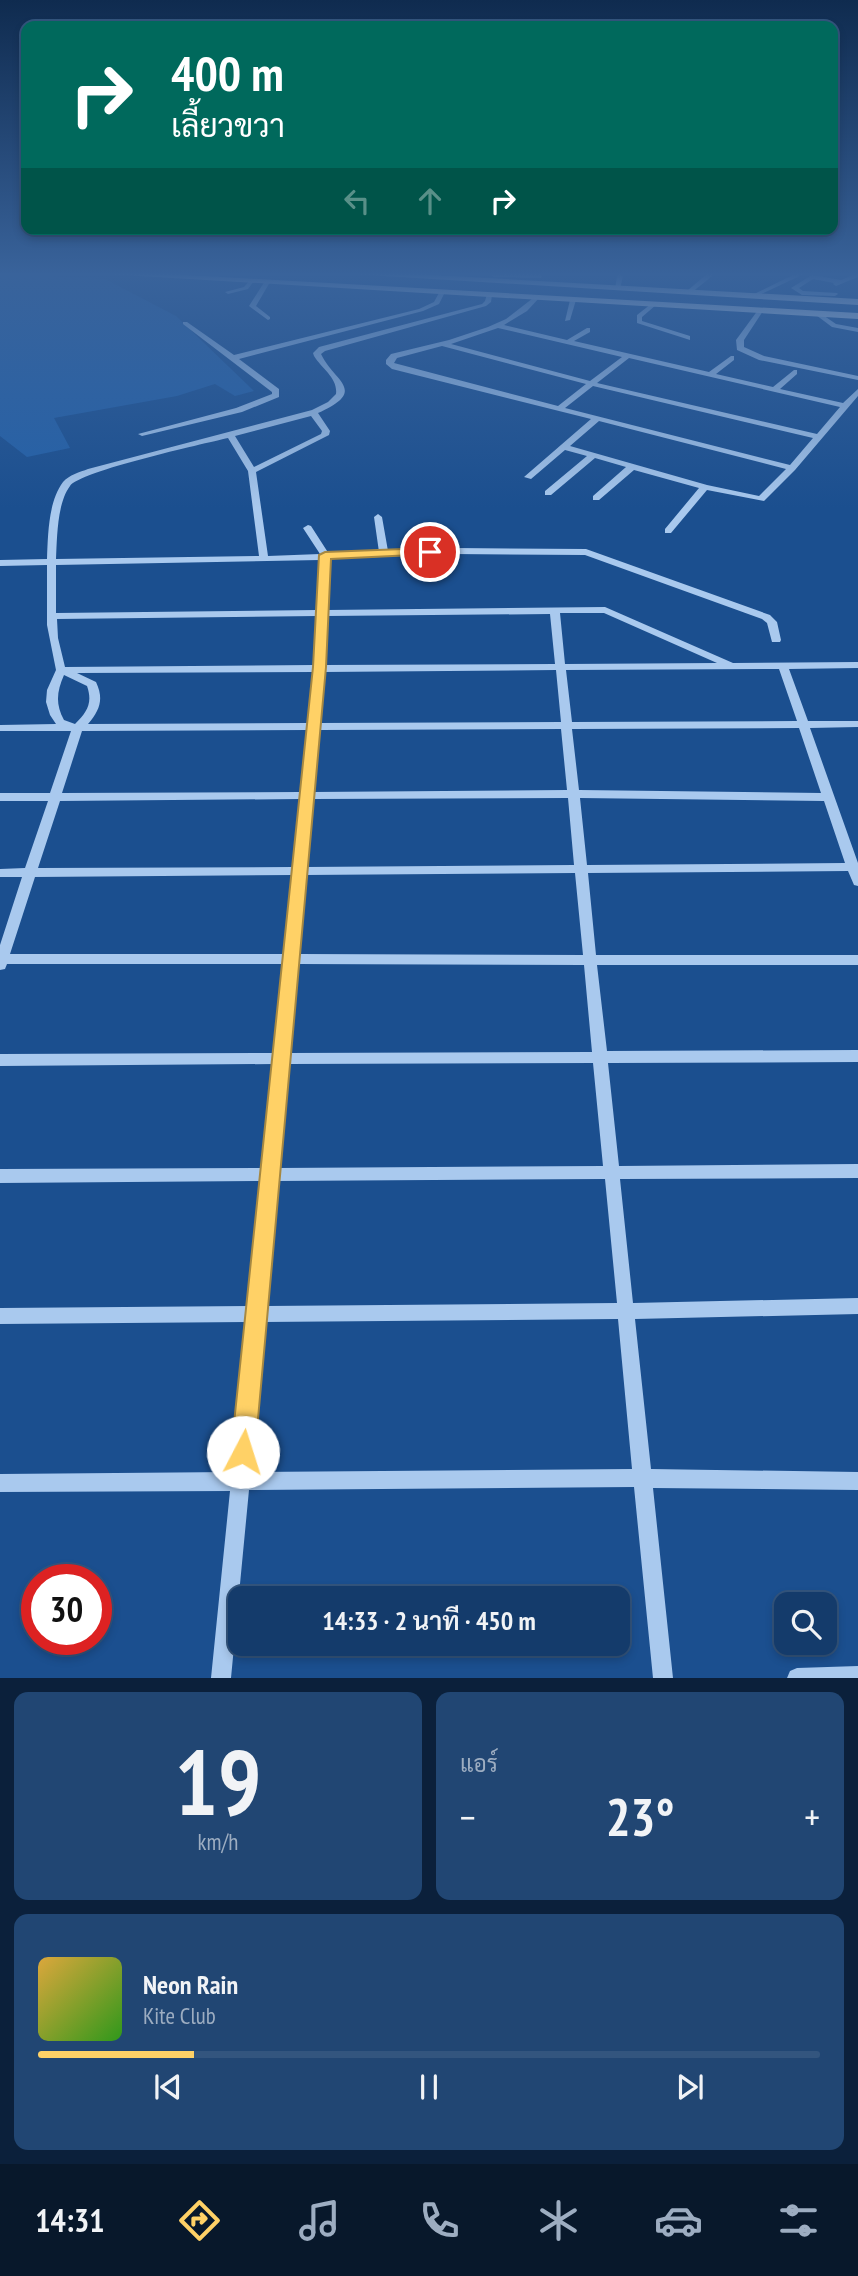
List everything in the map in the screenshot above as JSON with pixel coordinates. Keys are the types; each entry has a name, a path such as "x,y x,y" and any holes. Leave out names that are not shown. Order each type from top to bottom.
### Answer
{"street":[{"path":"142,434 239,410 276,396 276,391 224,351"},
{"path":"233,358 259,351"},
{"path":"77,729 60,722 49,700 61,670 53,640 51,616 52,561 60,494 67,483 91,471 313,412 331,404 340,396 341,390 337,377 318,359 319,351"},
{"path":"410,351 394,356 390,364 792,468"},
{"path":"470,351 593,384 818,437"},
{"path":"607,351 845,406"},
{"path":"747,351 762,358 858,378"},
{"path":"559,409 627,356"},
{"path":"710,375 731,358"},
{"path":"774,390 794,372"},
{"path":"565,447 705,487 761,499 792,468 858,391"},
{"path":"252,471 325,435 326,431 313,412"},
{"path":"528,477 598,418"},
{"path":"230,435 252,471 264,559"},
{"path":"548,493 594,455"},
{"path":"596,498 632,466"},
{"path":"668,531 705,487"},
{"path":"378,517 384,554"},
{"path":"221,1678 319,667 325,555 308,528"},
{"path":"0,563 264,559 453,551 586,552 766,617 772,622 776,640"},
{"path":"555,612 663,1678"},
{"path":"51,616 611,612 731,665"},
{"path":"783,665 858,882"},
{"path":"61,670 858,665"},
{"path":"61,670 92,684 97,696 94,712 77,729 1,961 590,958 858,960"},
{"path":"0,728 858,724"},
{"path":"0,797 573,794 828,797"},
{"path":"0,873 855,867"},
{"path":"0,1060 858,1056"},
{"path":"0,1176 858,1171"},
{"path":"0,1317 858,1306"},
{"path":"0,1483 643,1478 858,1482"},
{"path":"797,1678 858,1676"}],"shaded area":[{"path":"0,351 213,351 254,391 235,396 215,384 177,396 54,418 70,448 27,457 0,436"}],"route":[{"path":"243,1452 305,795 314,726 325,555 430,552"}]}
